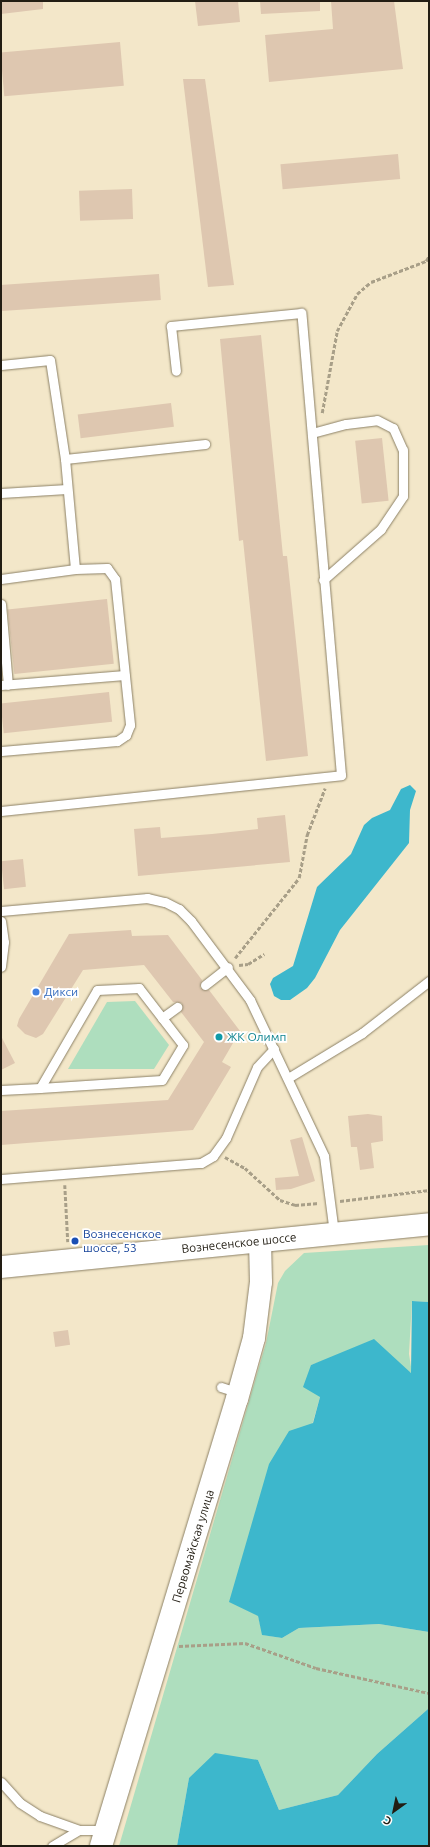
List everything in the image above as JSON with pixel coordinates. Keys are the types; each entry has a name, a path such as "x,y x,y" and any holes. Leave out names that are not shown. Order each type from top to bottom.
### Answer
{"street":[{"name":"Вознесенское шоссе","path":"1,1267 429,1224"},
{"name":"Первомайская улица","path":"103,1838 163,1643 230,1390 254,1338 260,1289 260,1242"}],"lane":[{"path":"1,811 341,775 301,313 171,326 176,372"},
{"path":"1,365 50,360 65,459 75,569"},
{"path":"312,433 346,424 377,420 393,428 403,450 402,496 381,529 323,580"},
{"path":"65,459 205,444"},
{"path":"1,493 67,489"},
{"path":"1,579 75,569 107,568 115,579 130,725 126,735 117,741 1,751"},
{"path":"1,604 5,685 125,675"},
{"path":"1,911 147,898 165,902 179,909 191,921 228,967 250,1000 288,1078 324,1156 334,1233"},
{"path":"1,921 4,942 1,968"},
{"path":"205,984 228,967"},
{"path":"288,1078 362,1033 429,981"},
{"path":"1,1090 40,1088 162,1080 182,1045 139,988 97,990 40,1088"},
{"path":"162,1018 177,1007"},
{"path":"1,1179 201,1163 213,1156 226,1138 257,1067 274,1049"},
{"path":"1,1782 20,1803 40,1816 103,1838"},
{"path":"52,1846 80,1830"}],"path":[{"path":"312,433 321,420 337,331 357,294 371,282 426,261 429,256"},
{"path":"228,967 299,878 306,835 329,776"},
{"path":"228,967 248,964 264,954"},
{"path":"65,1174 68,1242"},
{"path":"163,1643 182,1647 245,1643 316,1668 387,1682 429,1693"}],"green space":[{"path":"135,1001 169,1045 154,1069 68,1069 107,1002"},
{"path":"429,1245 429,1302 412,1301 409,1354 412,1373 340,1355 311,1365 320,1397 258,1616 263,1635 282,1638 299,1628 379,1624 429,1632 428,1709 377,1754 338,1795 279,1810 258,1760 189,1778 177,1846 119,1846 266,1343 278,1283 285,1271 304,1253"}],"water":[{"path":"410,785 416,791 410,810 409,843 340,930 315,978 307,988 290,1000 281,1000 274,996 270,984 273,978 293,966 317,887 351,854 364,825 372,818 390,810 401,789"},
{"path":"412,1301 429,1302 429,1632 379,1624 299,1628 282,1638 262,1635 258,1616 229,1602 269,1464 289,1431 313,1423 320,1397 303,1387 311,1365 374,1339 411,1373"},
{"path":"428,1709 429,1846 177,1846 189,1778 215,1753 258,1760 279,1810 338,1795 377,1754"}],"building":[{"path":"1,1 43,1 43,9 1,14"},
{"path":"195,1 238,1 240,22 198,26"},
{"path":"260,1 320,1 320,11 261,14"},
{"path":"331,1 394,1 403,69 269,82 265,35 333,29"},
{"path":"120,42 124,86 4,96 1,52"},
{"path":"183,79 205,79 234,285 208,287"},
{"path":"398,154 400,179 283,189 280,164"},
{"path":"132,189 133,219 80,221 79,191"},
{"path":"159,274 161,300 2,311 1,285"},
{"path":"261,335 283,556 287,556 308,756 266,761 243,540 239,541 220,339"},
{"path":"171,403 174,427 81,438 78,414"},
{"path":"382,438 389,501 362,503 355,441"},
{"path":"107,599 114,664 14,674 8,609"},
{"path":"109,692 112,722 4,733 1,703"},
{"path":"285,815 290,862 138,876 134,829 160,827 161,838 212,834 258,829 257,818"},
{"path":"23,859 26,887 4,889 1,861"},
{"name":"ЖК Олимп","path":"131,930 132,936 168,935 202,980 200,988 209,990 240,1031 222,1062 231,1067 193,1130 1,1145 1,1111 168,1100 204,1042 181,1012 182,1003 173,1002 144,965 83,970 43,1034 36,1038 25,1034 17,1026 19,1019 69,934"},
{"path":"1,1036 15,1063 1,1070"},
{"path":"368,1114 382,1116 383,1141 371,1143 374,1168 360,1170 357,1147 351,1147 348,1116"},
{"path":"302,1137 315,1181 291,1189 276,1190 275,1178 299,1176 290,1140"},
{"path":"68,1330 70,1345 55,1347 53,1332"}],"place":[{"name":"Дикси","path":"36,992"},
{"name":"ЖК Олимп","path":"219,1037"},
{"name":"Вознесенское шоссе, 53","path":"75,1241"}]}
